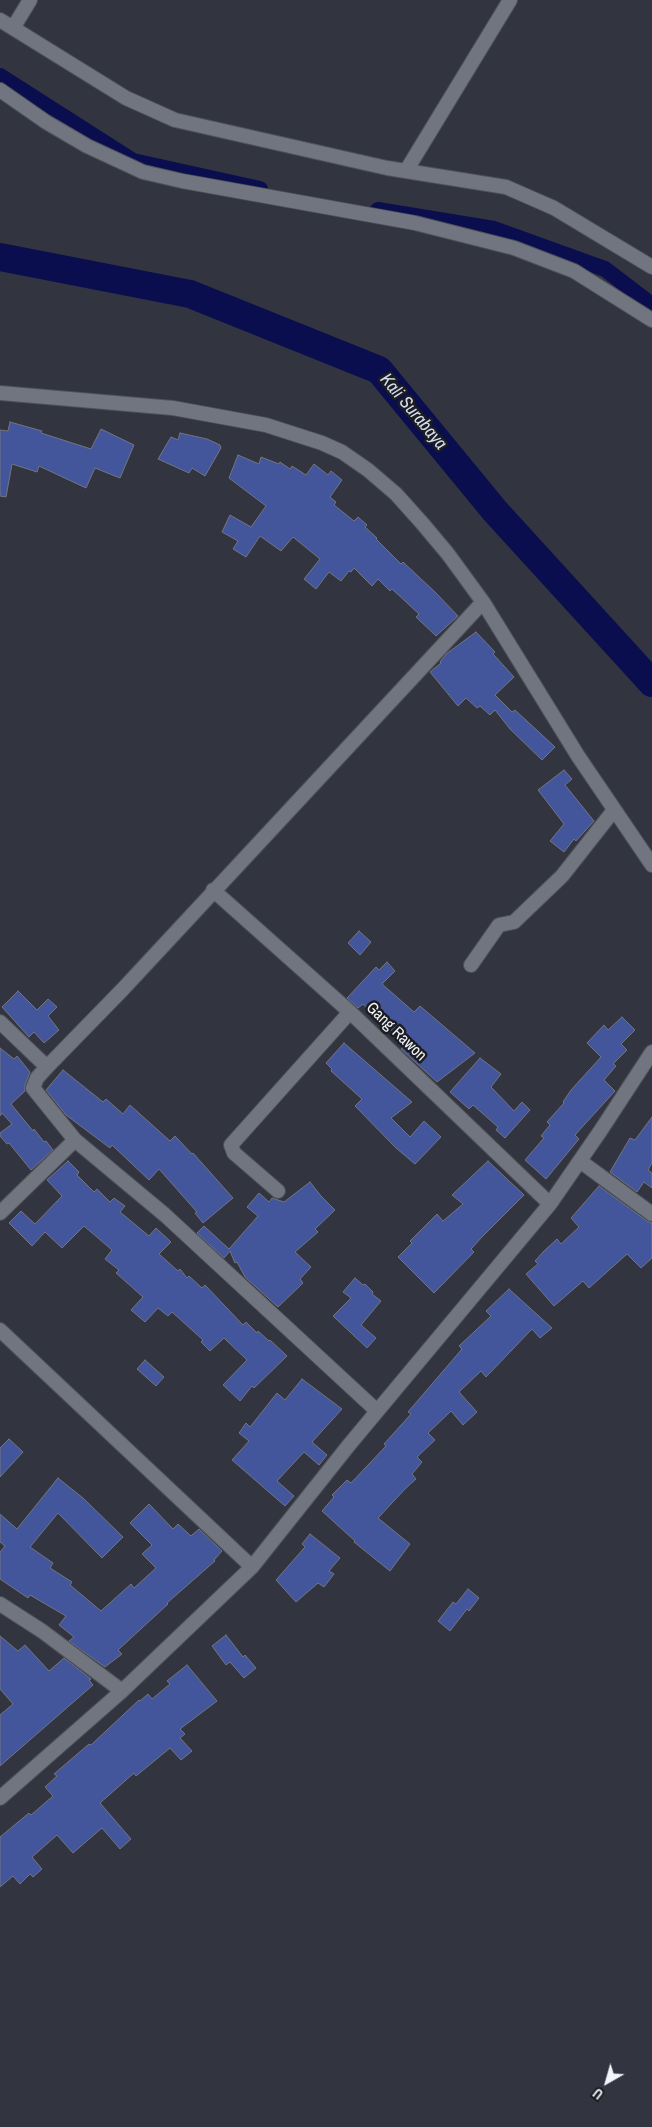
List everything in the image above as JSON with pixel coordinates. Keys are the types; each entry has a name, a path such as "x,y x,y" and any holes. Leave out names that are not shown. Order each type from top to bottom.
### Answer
{"street":[{"path":"17,21 30,0"},
{"path":"406,171 510,0"},
{"path":"0,20 17,21 126,98 175,120 406,171 478,182 529,195 652,267"},
{"path":"0,90 46,122 87,146 143,172 182,181 415,223 514,248 574,271 652,320"},
{"path":"0,393 172,408 266,424 322,443 342,452 368,470 396,494 448,554 483,602 578,756 652,864"},
{"path":"377,1411 165,1215 75,1140 33,1088 47,1067 123,989 212,890 483,602"},
{"path":"471,965 499,926 514,922 562,876 614,810"},
{"name":"Gang Rawon","path":"212,890 350,1012 550,1204"},
{"path":"278,1191 234,1153 231,1145 350,1012"},
{"path":"0,1022 47,1067"},
{"path":"0,1798 122,1691 252,1566 377,1411 550,1204 611,1116 652,1052"},
{"path":"0,1213 75,1140"},
{"path":"580,1161 652,1214"},
{"path":"0,1330 252,1566"},
{"path":"0,1604 42,1631 122,1691"}],"building":[{"path":"10,422 42,431 41,433 91,449 101,429 134,445 120,478 95,468 86,488 39,466 37,472 12,464 6,497 0,496 0,430 8,431"},
{"path":"180,433 207,439 220,445 221,448 205,476 192,468 189,473 158,459 171,437 178,440"},
{"path":"238,455 259,464 261,457 279,464 280,462 290,469 292,466 306,475 314,464 328,475 331,471 342,480 330,497 336,502 334,505 354,521 358,517 367,525 365,527 401,564 403,562 458,616 436,636 416,617 419,614 392,589 390,591 378,579 372,586 354,568 341,581 329,572 316,589 304,579 320,559 293,537 281,551 260,536 246,557 233,549 238,541 222,532 230,515 251,527 266,506 229,478"},
{"path":"476,632 495,652 493,654 514,677 495,695 512,712 515,710 555,747 542,760 510,729 495,710 490,715 480,706 477,708 466,698 458,706 430,672 441,663 446,654"},
{"path":"564,770 572,779 565,785 594,821 576,841 574,839 564,852 550,841 564,824 538,790"},
{"path":"359,931 371,942 360,955 348,943"},
{"path":"387,962 395,971 382,984 414,1012 420,1006 475,1053 437,1082 401,1049 403,1047 363,1004 358,1008 347,998 376,967 379,970"},
{"path":"18,991 37,1010 48,999 57,1007 48,1016 59,1030 44,1043 34,1032 29,1037 2,1007"},
{"path":"622,1017 635,1030 621,1044 627,1050 613,1064 616,1066 604,1080 615,1091 575,1135 579,1139 546,1179 525,1160 544,1138 541,1136 550,1125 547,1122 564,1103 571,1090 601,1057 587,1043 604,1025 608,1030"},
{"path":"344,1043 412,1102 391,1118 410,1137 424,1121 441,1137 415,1164 396,1148 355,1106 362,1099 331,1071 332,1069 326,1063"},
{"path":"0,1048 14,1059 17,1056 30,1072 25,1085 25,1091 11,1104 33,1131 34,1129 53,1150 31,1170 9,1143 7,1144 0,1136 0,1133 12,1124 2,1113 0,1116"},
{"path":"480,1058 501,1074 491,1087 514,1111 522,1102 530,1110 505,1138 496,1130 498,1127 473,1105 469,1109 450,1092"},
{"path":"63,1070 103,1102 106,1099 123,1114 130,1105 170,1141 175,1136 193,1153 233,1198 203,1223 195,1213 197,1212 159,1169 149,1180 112,1145 110,1148 66,1115 46,1090"},
{"path":"652,1117 652,1163 648,1170 652,1173 652,1188 644,1182 637,1192 610,1172 630,1138 635,1140"},
{"path":"68,1161 79,1172 77,1175 94,1192 97,1189 110,1202 114,1198 125,1206 120,1212 149,1236 156,1228 171,1242 159,1254 178,1271 180,1269 187,1278 189,1276 202,1288 205,1285 243,1325 246,1322 287,1356 254,1388 252,1386 240,1401 223,1385 247,1360 224,1338 210,1351 201,1342 203,1340 172,1312 168,1316 158,1308 145,1322 131,1310 143,1297 116,1273 119,1270 105,1259 112,1250 84,1226 62,1248 45,1232 32,1246 9,1223 21,1211 35,1224 62,1196 47,1180"},
{"path":"488,1161 524,1195 482,1237 471,1249 474,1252 434,1293 398,1257 412,1243 410,1241 437,1214 443,1221 463,1204 452,1195"},
{"path":"310,1182 335,1210 315,1229 318,1232 295,1252 311,1267 300,1279 303,1283 278,1307 245,1277 237,1262 235,1263 230,1251 224,1258 197,1233 204,1226 229,1249 258,1216 247,1207 259,1193 269,1202 272,1198 284,1202"},
{"path":"599,1186 652,1223 652,1258 641,1268 627,1254 589,1288 583,1281 554,1306 526,1274 538,1264 535,1261 557,1239 561,1244 579,1227 571,1218"},
{"path":"355,1278 363,1285 365,1284 373,1292 372,1294 381,1301 361,1325 376,1338 367,1348 333,1316 351,1298 343,1292"},
{"path":"509,1289 552,1328 540,1338 532,1329 486,1377 481,1371 459,1392 477,1412 463,1425 451,1411 428,1433 435,1440 417,1457 422,1462 412,1474 416,1479 378,1518 410,1544 390,1571 354,1542 322,1511 334,1497 332,1495 347,1480 351,1483 386,1446 384,1444 411,1414 408,1412 462,1349 459,1346 491,1316 486,1311"},
{"path":"145,1360 164,1377 156,1386 137,1369"},
{"path":"302,1379 342,1409 312,1442 327,1455 319,1465 304,1452 277,1481 294,1496 285,1506 232,1460 249,1441 239,1433 246,1423 250,1427 277,1393 285,1400"},
{"path":"9,1439 23,1452 0,1477 0,1448"},
{"path":"58,1478 83,1498 123,1537 102,1558 58,1513 30,1547 53,1563 50,1568 72,1582 70,1585 101,1611 131,1584 134,1588 156,1568 142,1554 152,1545 130,1523 149,1504 173,1529 178,1524 191,1536 199,1529 222,1551 215,1561 167,1603 118,1650 122,1654 105,1667 69,1641 74,1637 59,1625 66,1616 30,1595 28,1598 0,1579 0,1552 5,1546 0,1542 0,1514 17,1529"},
{"path":"310,1534 340,1558 329,1571 334,1574 324,1587 318,1583 296,1602 276,1580 305,1547 302,1544"},
{"path":"468,1589 479,1598 469,1611 467,1609 450,1631 438,1621 453,1602 456,1604"},
{"path":"226,1635 243,1657 245,1655 256,1668 244,1678 230,1662 226,1665 212,1646"},
{"path":"0,1636 18,1651 25,1645 49,1671 64,1658 91,1679 89,1680 93,1685 0,1766 0,1715 13,1704 0,1689"},
{"path":"187,1665 217,1701 180,1729 185,1734 180,1738 192,1751 181,1760 170,1748 136,1776 134,1773 100,1803 131,1839 120,1849 102,1828 73,1853 57,1835 32,1857 42,1869 33,1877 30,1874 20,1884 13,1876 0,1887 0,1837 29,1813 31,1815 53,1796 45,1787 57,1776 54,1774 89,1744 91,1745 139,1700 148,1694 152,1699 170,1684 167,1681"}],"waterway":[{"path":"0,76 133,161 260,189"},
{"path":"378,210 494,229 605,269 652,305"},
{"name":"Kali Surabaya","path":"0,257 190,294 379,370 495,511 652,683"}]}
